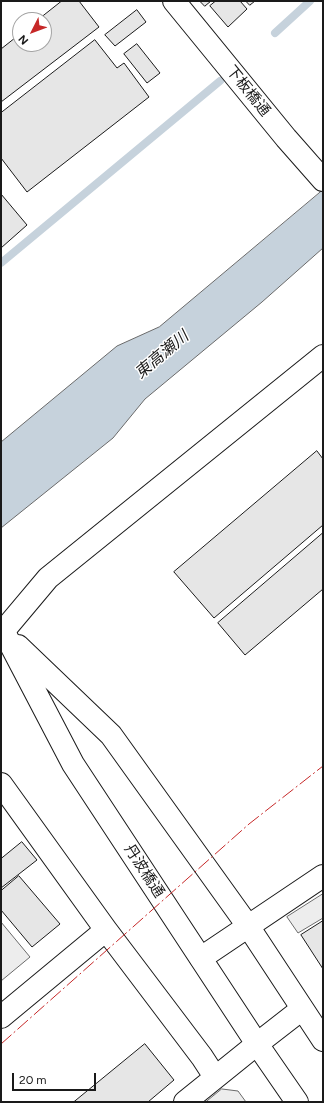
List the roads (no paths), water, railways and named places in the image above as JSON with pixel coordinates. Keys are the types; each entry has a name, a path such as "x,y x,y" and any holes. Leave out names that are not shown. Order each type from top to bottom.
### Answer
{"street":[{"name":"下板橋通","path":"174,1 286,138 323,180"},
{"path":"323,356 48,578 2,632 111,735 248,926 323,1040"},
{"name":"丹波橋通","path":"2,632 73,764 257,1044 297,1102"},
{"path":"1,784 106,930 202,1057 215,1077"},
{"path":"201,958 323,876"},
{"path":"1,1017 106,930"},
{"path":"186,1102 215,1077 302,1009"}],"water":[{"name":"東高瀬川","path":"323,190 323,248 262,302 145,399 113,438 1,528 1,442 117,346 159,327"}],"waterway":[{"path":"275,33 310,1"},
{"path":"1,263 220,81"}]}
